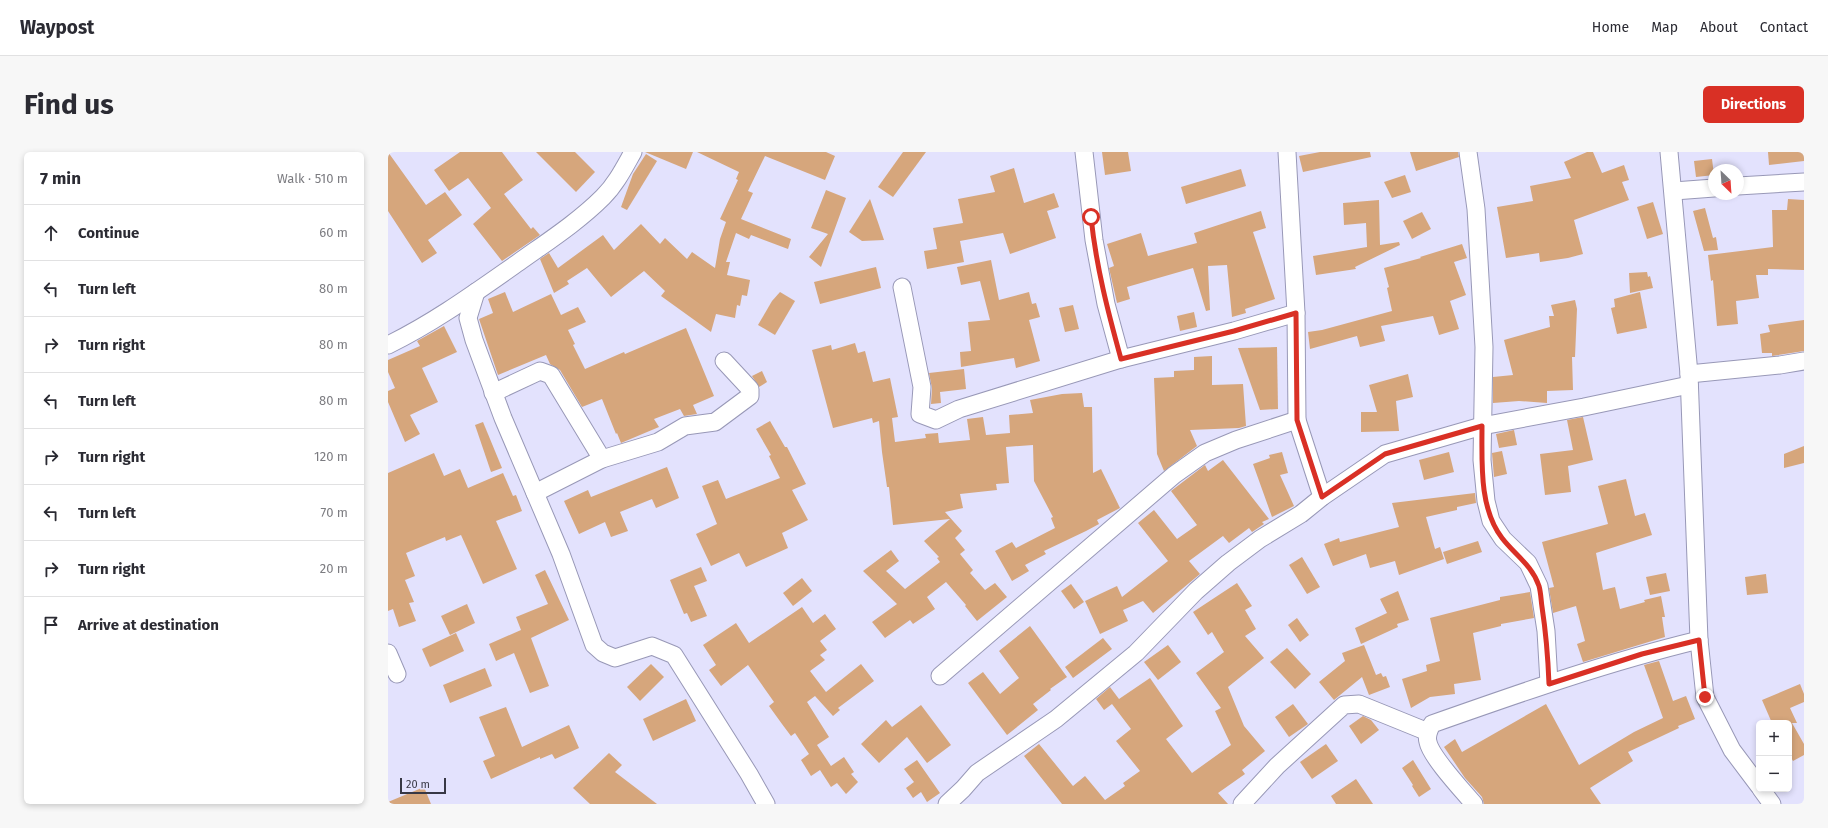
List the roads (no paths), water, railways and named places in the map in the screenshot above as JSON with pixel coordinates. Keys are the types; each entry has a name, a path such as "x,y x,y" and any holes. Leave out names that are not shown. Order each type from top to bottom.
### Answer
{"street":[{"path":"388,345 436,319 476,292 534,252 599,201 621,175 633,152"},
{"path":"1084,152 1094,240 1106,304 1121,359"},
{"path":"1287,152 1296,313 1297,420 1322,497"},
{"path":"1468,152 1476,209 1484,347 1482,460 1486,501 1491,521 1503,539 1528,564 1539,586 1546,631 1549,684"},
{"path":"1670,152 1689,380 1699,640 1705,697 1732,750 1756,782"},
{"path":"1744,186 1804,182"},
{"path":"1674,191 1708,188"},
{"path":"902,287 922,387 920,414 936,420 959,409 1121,359 1234,331 1296,313"},
{"path":"476,292 468,318 474,340 493,393 561,554 594,645 604,653 615,658 652,646 674,654 766,804"},
{"path":"535,493 602,459 658,442 685,426 716,422 750,396 750,388 724,361"},
{"path":"947,804 977,773 1056,719 1136,653 1196,591 1228,563 1260,539 1301,514 1322,497 1385,454 1482,426 1584,407 1689,380 1804,361"},
{"path":"493,393 540,371 551,375 602,459"},
{"path":"940,676 1174,475 1205,453 1236,440 1297,420"},
{"path":"1474,804 1433,754 1428,742 1428,732 1432,724 1642,654 1699,640"},
{"path":"388,653 397,674"},
{"path":"1242,804 1277,766 1344,705 1359,704 1428,732"},
{"path":"1763,792 1772,804"}]}
